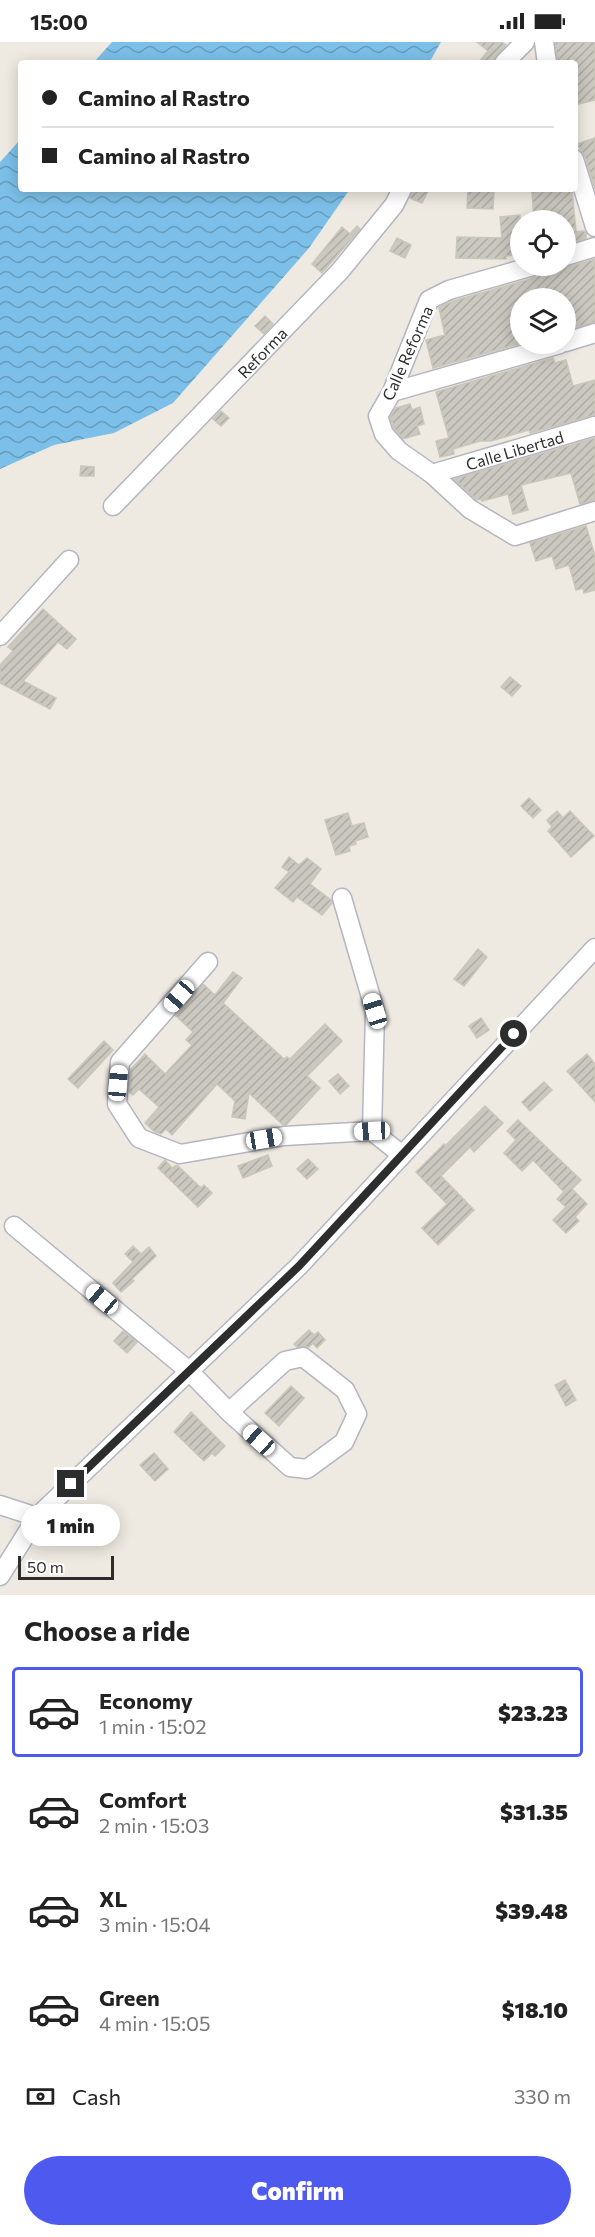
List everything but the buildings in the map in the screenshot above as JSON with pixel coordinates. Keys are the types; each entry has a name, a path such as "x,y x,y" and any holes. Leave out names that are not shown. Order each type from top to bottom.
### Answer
{"street":[{"path":"507,60 525,42"},
{"path":"544,42 547,60"},
{"path":"578,172 595,227"},
{"name":"Reforma","path":"113,506 340,271 394,205 400,192"},
{"path":"576,253 595,247"},
{"name":"Calle Reforma","path":"510,273 449,290 429,300 392,392 378,416 384,434 399,451 432,474 470,509 515,536 595,512"},
{"path":"576,339 595,333"},
{"path":"392,392 525,354"},
{"name":"Calle Libertad","path":"432,474 595,426"},
{"path":"0,636 69,560"},
{"path":"342,898 375,1011 372,1131"},
{"path":"0,1576 38,1517 299,1266 595,948"},
{"path":"208,962 120,1062 117,1104 139,1138 180,1154 284,1136 372,1131 402,1155"},
{"path":"14,1226 189,1371 229,1412 290,1467 307,1469 344,1442 357,1414 345,1390 303,1357 285,1361 229,1412"},
{"path":"0,1505 38,1517"}],"water":[{"path":"112,42 441,42 431,60 96,60"},
{"path":"18,142 18,192 348,192 309,248 173,403 114,433 54,445 0,469 0,162"}],"route":[{"path":"71,1484 299,1266 514,1034"}]}
